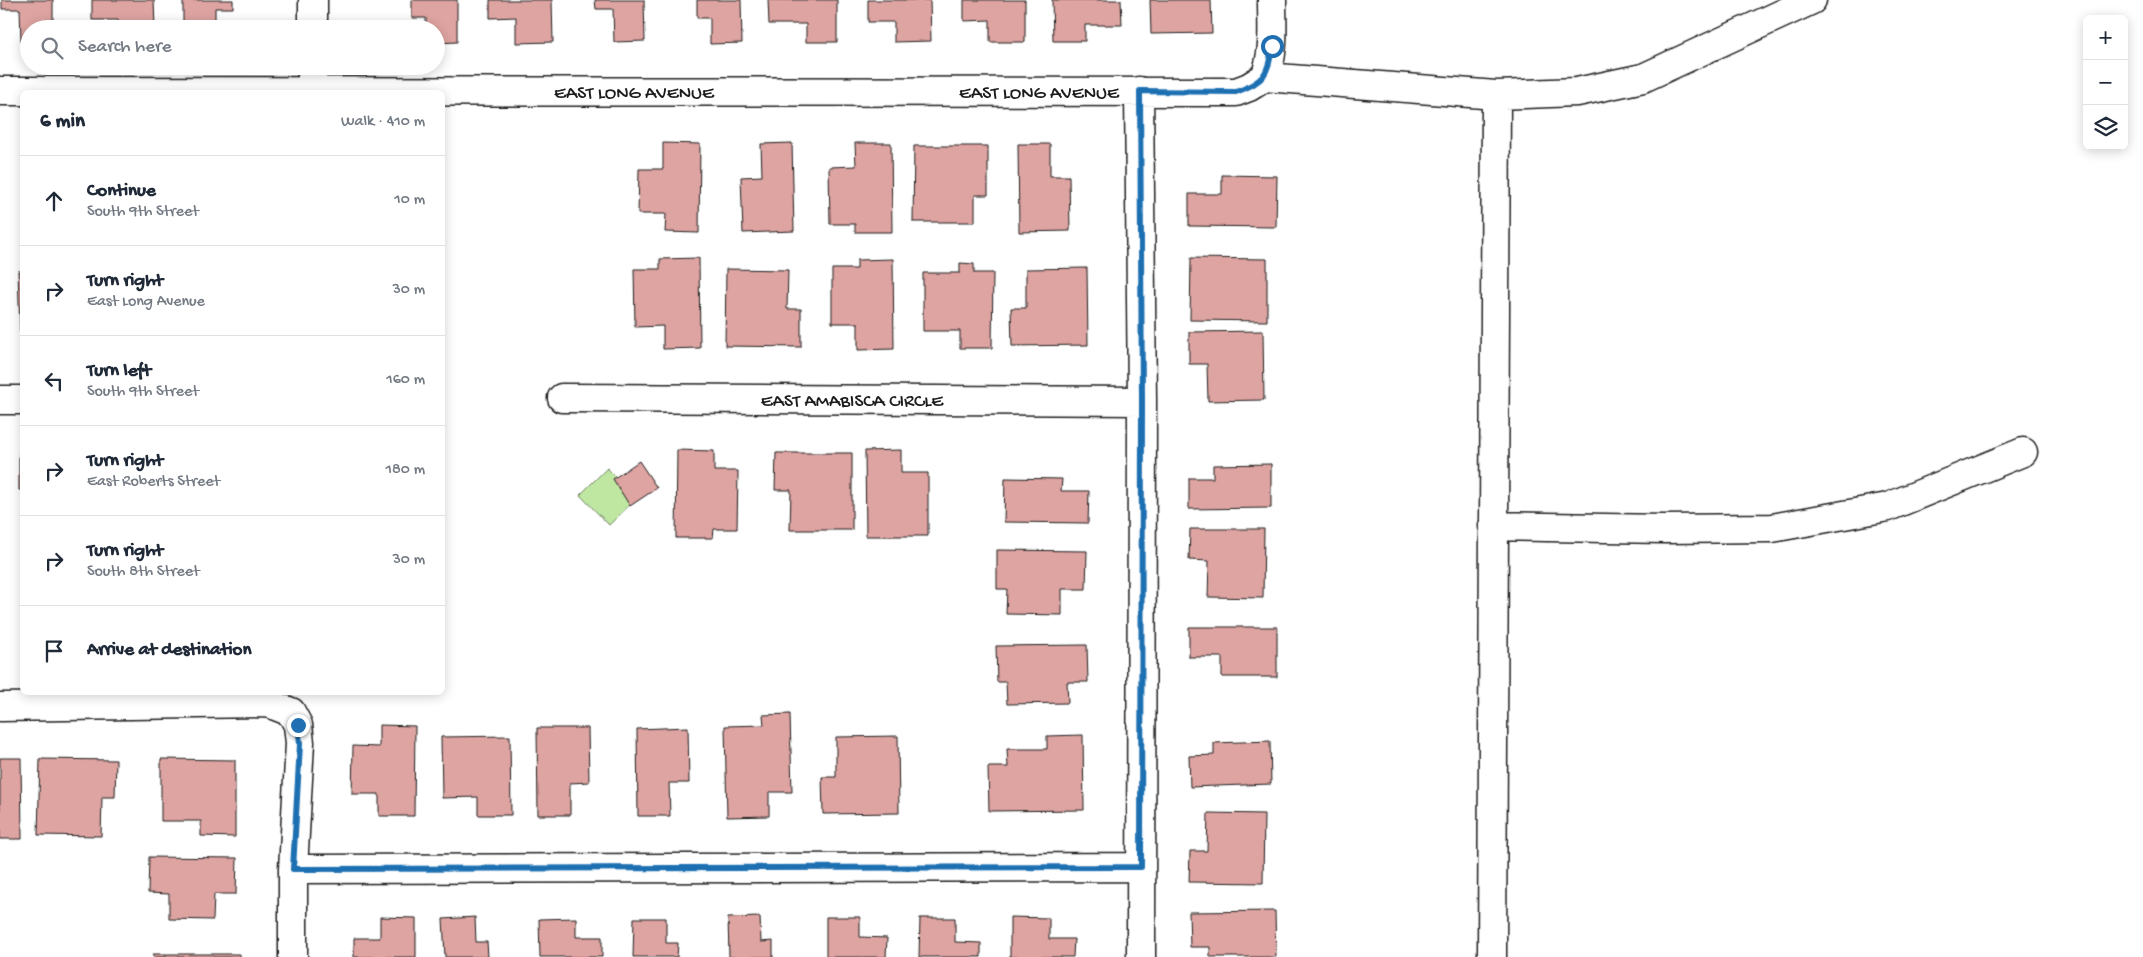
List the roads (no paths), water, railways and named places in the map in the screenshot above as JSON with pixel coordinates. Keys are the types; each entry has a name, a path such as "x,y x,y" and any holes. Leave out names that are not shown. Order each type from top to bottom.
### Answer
{"street":[{"path":"313,0 313,20"},
{"path":"1272,0 1272,46 1270,64 1265,77 1496,95 1577,92 1643,78 1812,0"},
{"name":"EAST LONG AVENUE","path":"26,90 312,79 1236,92 1249,87 1265,77"},
{"name":"EAST LONG AVENUE","path":"0,91 20,90"},
{"path":"1140,91 1142,401 1141,957"},
{"path":"1492,957 1496,95"},
{"name":"EAST AMABISCA CIRCLE","path":"562,398 1142,401"},
{"path":"0,400 20,400"},
{"path":"1493,526 1664,529 1772,528 1888,507 2023,452"},
{"path":"0,707 268,703 291,712 298,725 300,744 293,869 293,957"},
{"path":"293,869 1141,867"}]}
